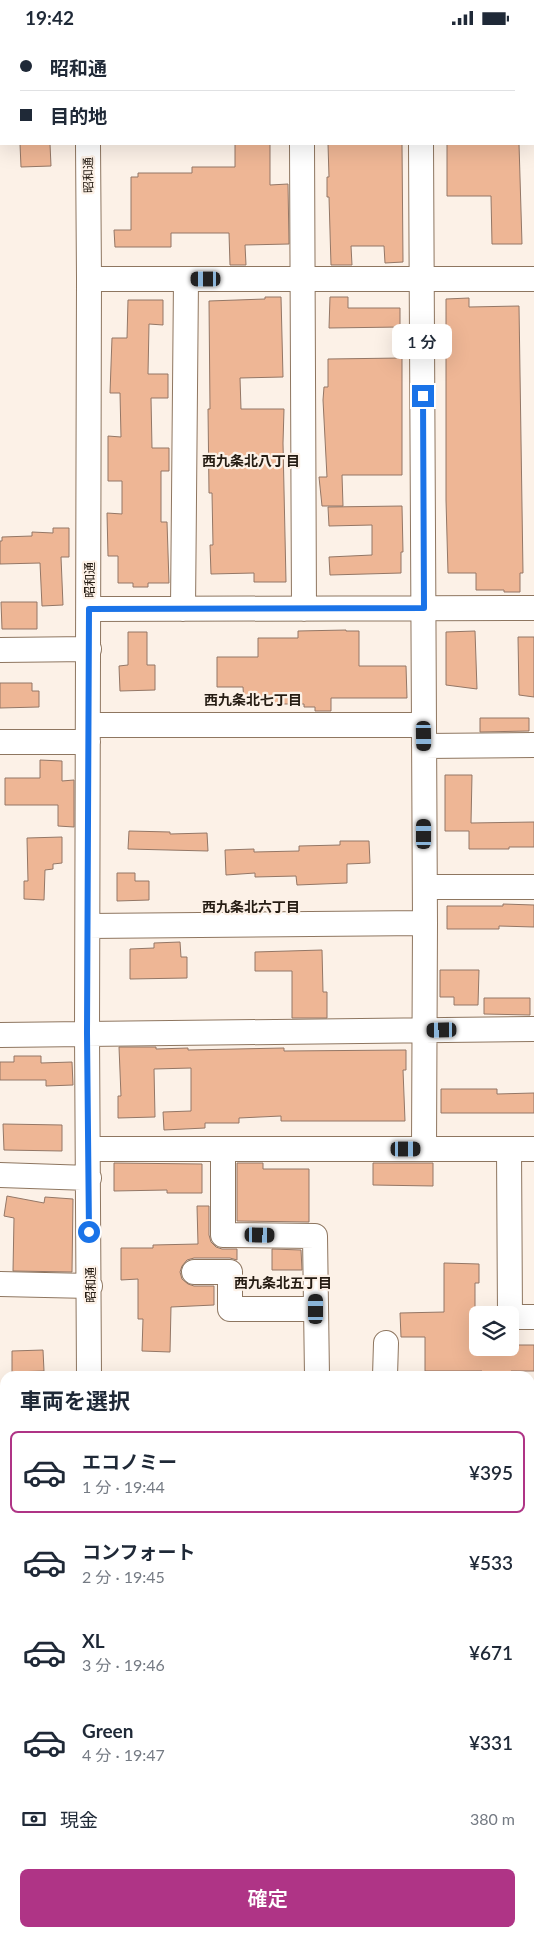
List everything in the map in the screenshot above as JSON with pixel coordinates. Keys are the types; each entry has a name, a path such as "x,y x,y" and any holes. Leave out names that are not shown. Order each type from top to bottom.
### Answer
{"street":[{"name":"昭和通","path":"88,145 90,279 87,1033 89,1371"},
{"path":"302,145 304,609"},
{"path":"421,145 425,887 424,1149"},
{"path":"90,279 534,279"},
{"path":"183,609 186,279"},
{"path":"89,609 534,607"},
{"path":"0,650 89,649"},
{"path":"0,742 88,734 424,736 534,745"},
{"path":"425,887 534,887"},
{"path":"88,926 425,923"},
{"path":"0,1035 534,1029"},
{"path":"88,1149 534,1149"},
{"path":"509,1149 510,1317 534,1317"},
{"path":"224,1150 223,1235 316,1236 317,1371"},
{"path":"0,1175 89,1178"},
{"path":"194,1272 230,1272 230,1309 316,1309"},
{"path":"0,1284 90,1286"},
{"path":"385,1371 386,1343"}],"building":[{"path":"20,145 50,145 51,166 21,167"},
{"path":"235,145 270,145 270,185 288,184 289,244 245,245 246,265 230,265 229,233 171,233 171,247 115,247 114,230 131,230 131,177 138,177 138,173 192,173 192,167 235,167"},
{"path":"328,145 402,145 403,262 385,263 384,246 351,246 352,265 331,265 329,197 327,197 327,177 329,177"},
{"path":"447,145 519,145 522,244 492,244 491,196 447,196"},
{"path":"265,297 281,297 283,377 240,378 241,409 284,409 286,582 254,582 254,573 211,574 210,545 213,545 212,493 209,493 209,301 265,299"},
{"path":"330,297 348,297 348,308 400,308 400,327 329,328"},
{"path":"469,298 469,307 519,306 523,573 520,573 520,592 476,590 476,573 448,573 446,299"},
{"path":"128,300 163,300 163,325 149,324 148,374 168,374 168,398 151,398 152,448 169,448 169,471 161,471 161,522 167,522 169,583 148,583 148,587 133,587 133,583 118,583 118,556 108,556 107,513 122,514 122,481 108,481 108,436 121,437 120,393 110,393 112,338 127,338"},
{"path":"402,358 402,475 342,475 343,506 322,506 319,477 327,477 323,400 324,387 328,387 328,359"},
{"path":"402,506 403,552 401,552 401,573 330,575 329,557 372,555 372,525 329,526 328,507"},
{"path":"53,528 69,528 69,557 61,557 63,605 42,606 40,563 0,564 0,541 2,541 2,537 32,536 32,532 53,533"},
{"path":"1,602 37,602 37,629 2,629"},
{"path":"298,631 359,631 359,666 406,666 407,698 331,698 331,711 315,711 315,707 304,707 304,704 244,704 243,687 217,687 217,657 258,657 258,638 298,638"},
{"path":"475,631 477,689 446,685 446,632"},
{"path":"128,632 147,632 147,665 155,665 155,690 120,691 119,666 128,665"},
{"path":"518,637 534,637 534,697 519,695"},
{"path":"0,683 32,683 32,691 39,691 39,707 0,708"},
{"path":"480,718 529,718 529,731 480,732"},
{"path":"40,760 62,761 62,781 74,780 74,827 58,826 58,805 5,805 5,778 40,778"},
{"path":"445,775 472,775 471,823 534,822 534,847 469,849 469,831 445,831"},
{"path":"129,831 170,832 170,834 207,833 208,851 128,849"},
{"path":"62,837 62,863 53,864 53,869 45,870 44,900 24,899 24,881 28,881 27,838"},
{"path":"340,841 369,841 370,863 347,864 347,883 297,885 296,876 255,877 255,873 226,875 225,850 254,849 254,852 299,851 299,846 340,845"},
{"path":"117,873 135,873 135,881 149,881 149,900 117,901"},
{"path":"503,904 534,905 534,927 499,926 499,929 447,929 447,906 503,906"},
{"path":"180,942 181,957 187,957 187,978 130,979 130,949 154,948 154,943"},
{"path":"322,950 323,992 327,992 327,1018 292,1018 292,971 255,971 255,952"},
{"path":"440,970 479,970 478,1005 454,1005 454,997 440,997"},
{"path":"484,998 530,998 530,1015 484,1014"},
{"path":"119,1047 188,1048 188,1050 284,1048 284,1051 406,1050 406,1070 403,1070 405,1121 281,1121 281,1116 239,1118 239,1123 205,1123 205,1128 164,1130 163,1112 191,1111 191,1068 154,1069 155,1117 118,1118 118,1096 121,1096"},
{"path":"14,1056 41,1056 41,1063 72,1062 73,1085 46,1086 46,1080 0,1080 0,1062 14,1062"},
{"path":"441,1089 497,1089 497,1094 534,1093 534,1113 441,1113"},
{"path":"3,1124 62,1125 62,1151 4,1150"},
{"path":"114,1163 202,1164 202,1193 167,1193 167,1190 114,1191"},
{"path":"237,1163 263,1163 263,1169 309,1169 309,1222 237,1221"},
{"path":"373,1163 433,1163 433,1186 373,1185"},
{"path":"7,1196 44,1203 45,1197 73,1199 72,1272 13,1271 14,1218 4,1216"},
{"path":"197,1206 209,1206 209,1235 211,1242 216,1247 222,1249 237,1249 237,1260 230,1258 194,1258 187,1260 180,1272 182,1279 194,1286 214,1286 214,1305 171,1307 170,1352 142,1351 143,1319 138,1319 138,1279 121,1280 121,1248 153,1248 153,1245 198,1244"},
{"path":"272,1249 301,1250 302,1270 272,1270"},
{"path":"444,1263 479,1264 479,1283 475,1283 475,1306 469,1306 469,1356 519,1356 519,1345 534,1345 534,1371 425,1371 425,1337 401,1337 400,1313 444,1312"},
{"path":"43,1350 44,1371 12,1371 12,1351"}],"district":[{"name":"西九条北八丁目","path":"251,460"},
{"name":"西九条北七丁目","path":"253,699"},
{"name":"西九条北六丁目","path":"251,906"},
{"name":"西九条北五丁目","path":"283,1282"}],"route":[{"path":"89,1232 87,1033 89,609 424,608 423,396"}]}
